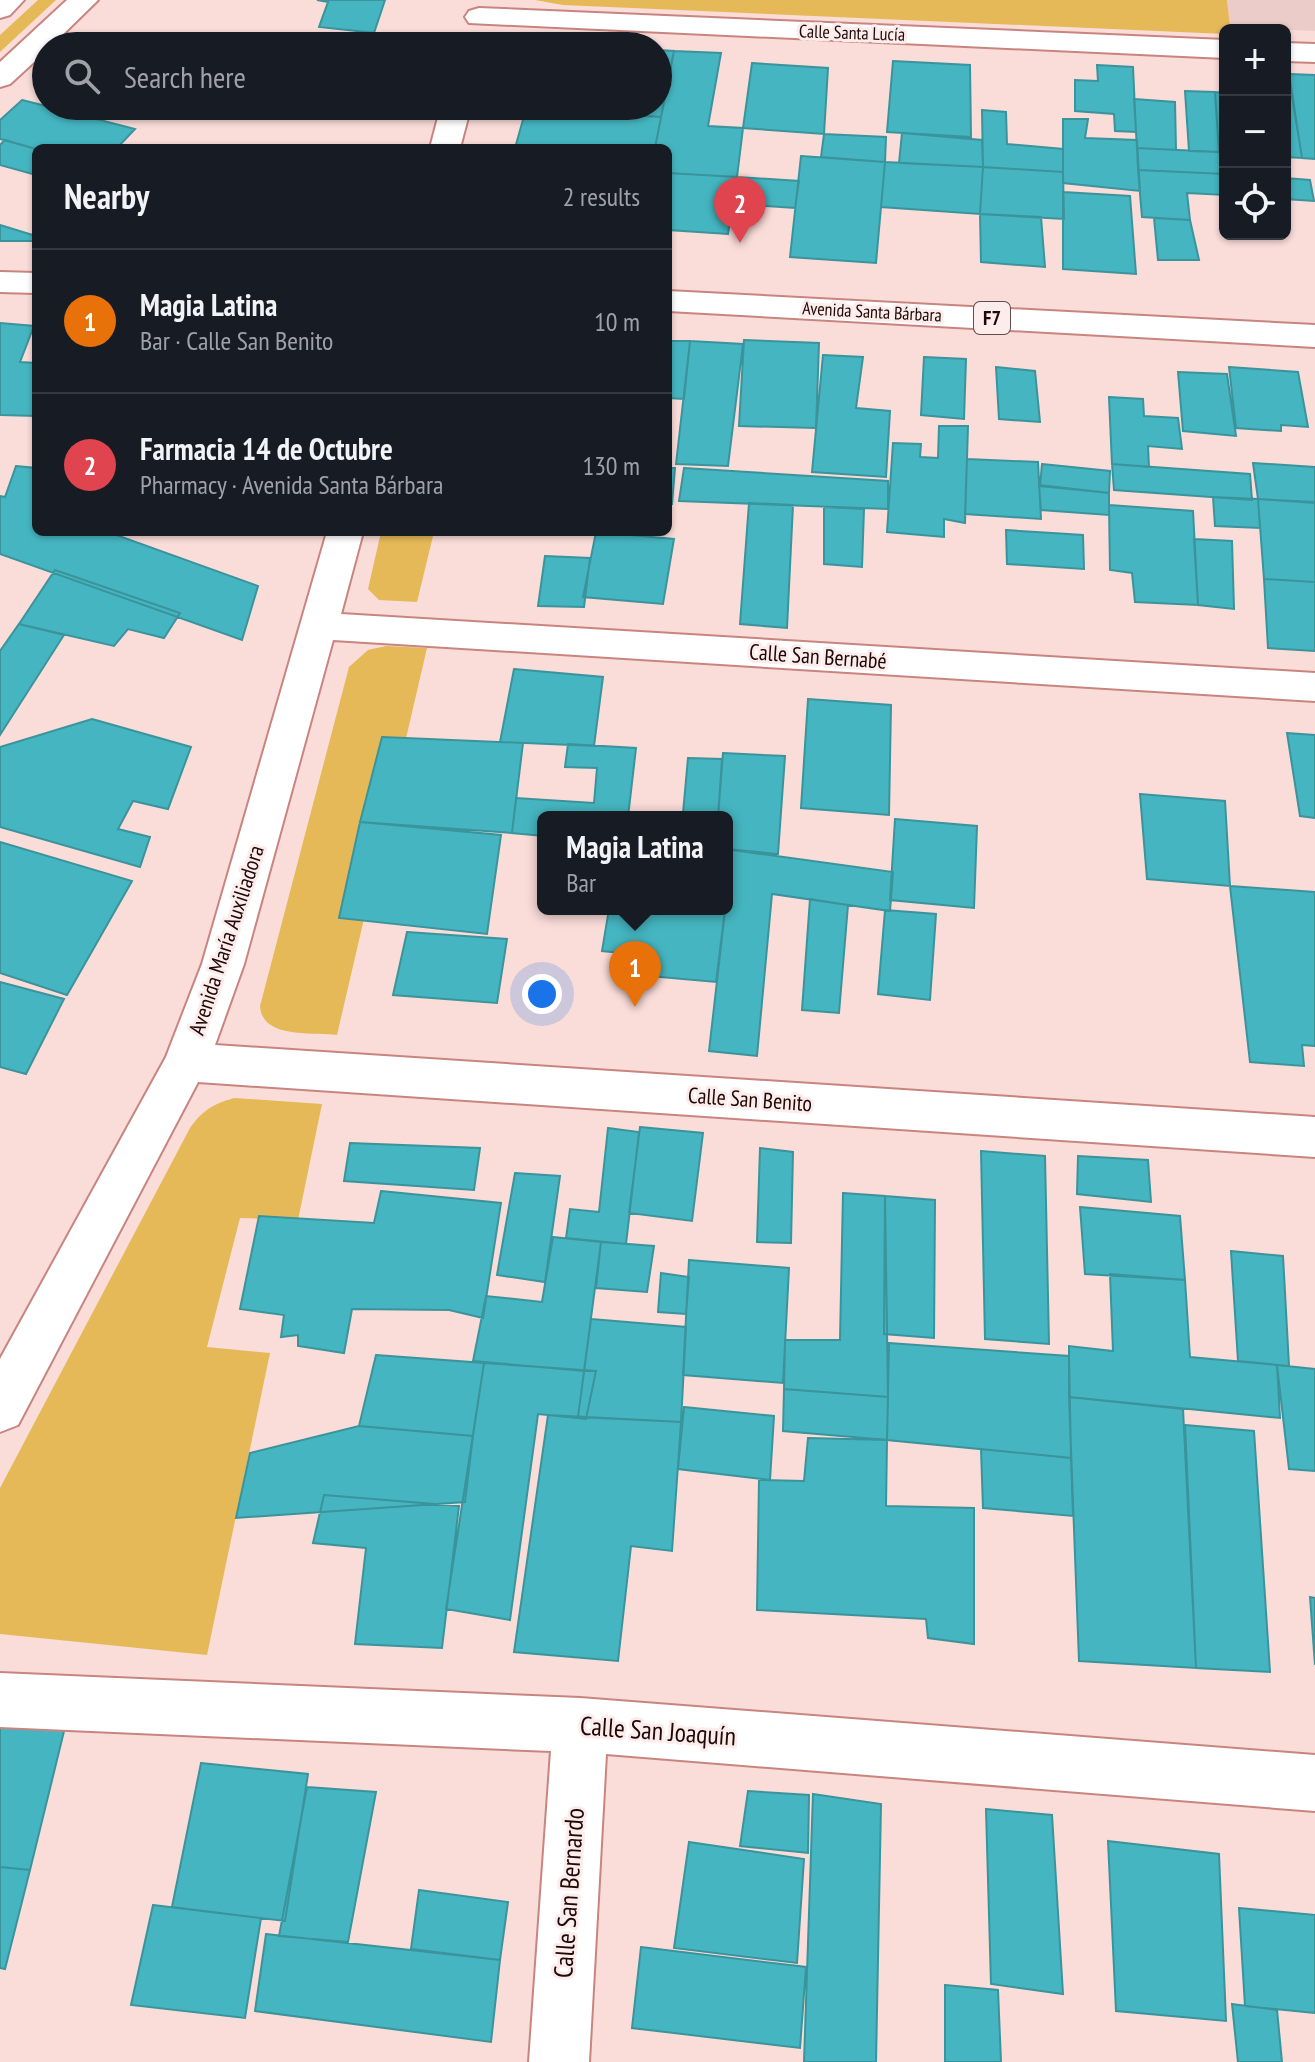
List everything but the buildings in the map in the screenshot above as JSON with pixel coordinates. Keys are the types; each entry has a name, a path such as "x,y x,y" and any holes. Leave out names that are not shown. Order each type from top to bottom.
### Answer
{"main road":[{"path":"0,9 10,0"},
{"path":"50,32 84,0"},
{"path":"475,32 481,8"},
{"name":"Calle Santa Lucía","path":"481,8 1219,49"},
{"path":"0,78 32,48"},
{"path":"1291,52 1315,53"},
{"path":"446,144 452,120"},
{"path":"0,282 32,283"},
{"name":"Avenida Santa Bárbara","path":"672,301 1315,336"},
{"name":"Avenida María Auxiliadora","path":"0,1408 186,1062 223,964 344,536"},
{"name":"Calle San Bernabé","path":"321,626 1315,687"},
{"name":"Calle San Benito","path":"186,1062 1315,1137"},
{"name":"Calle San Joaquín","path":"0,1700 580,1725 1315,1783"},
{"name":"Calle San Bernardo","path":"559,2062 580,1725"}],"shaded area":[{"path":"38,0 56,0 0,52 0,35"},
{"path":"535,0 1227,0 1230,24 1219,24 1219,34 563,5"},
{"path":"1227,0 1315,0 1315,31 1291,30 1291,24 1230,24"},
{"path":"380,536 433,536 417,602 379,600 368,589"},
{"path":"386,646 427,648 337,1035 290,1032 269,1024 260,1006 349,667 368,650"},
{"path":"234,1098 322,1104 298,1220 240,1218 207,1347 270,1353 207,1655 0,1634 0,1488 190,1128 209,1108"}],"place":[{"name":"Farmacia 14 de Octubre","path":"740,243"},
{"name":"Magia Latina","path":"635,1007"}]}
